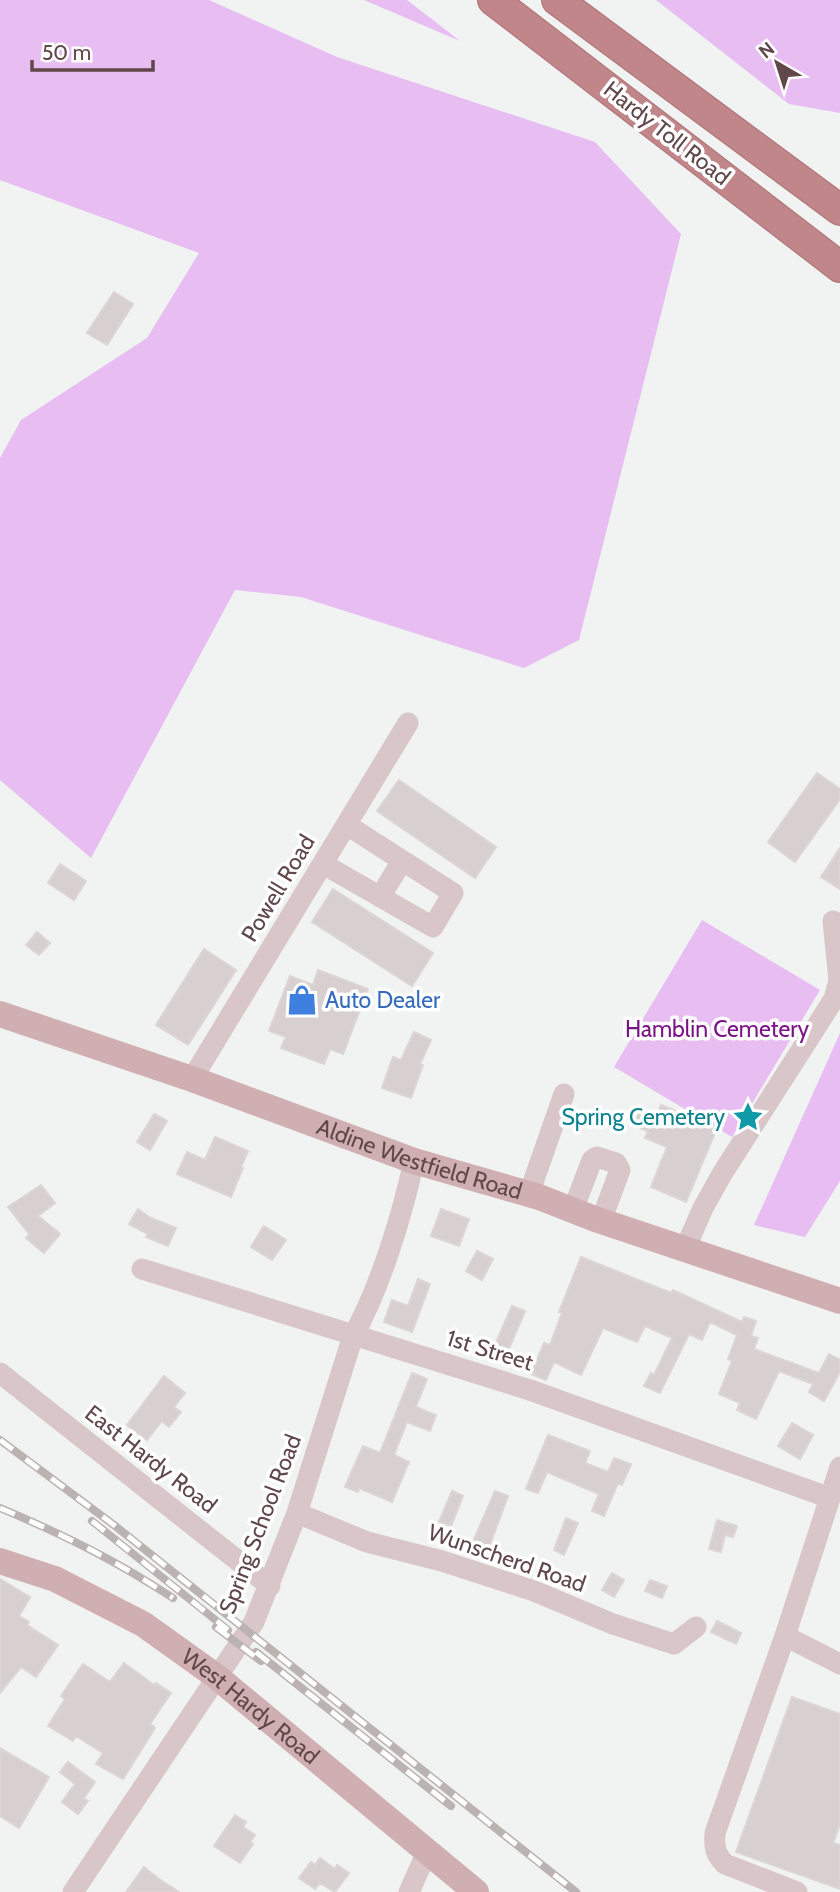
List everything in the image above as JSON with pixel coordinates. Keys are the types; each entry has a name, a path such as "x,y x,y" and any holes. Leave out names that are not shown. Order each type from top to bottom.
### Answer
{"highway":[{"name":"Hardy Toll Road","path":"493,0 840,267"},
{"name":"Hardy Toll Road","path":"557,0 840,210"}],"main road":[{"name":"Aldine Westfield Road","path":"0,1014 192,1079 414,1161 529,1194 601,1221 840,1301"},
{"name":"West Hardy Road","path":"0,1560 55,1578 143,1624 217,1677 476,1892"}],"street":[{"name":"Powell Road","path":"192,1079 408,723"},
{"path":"323,863 433,927 453,893 346,825"},
{"path":"380,897 402,861"},
{"path":"685,1249 722,1174 834,999 839,980 833,921"},
{"path":"529,1194 564,1094"},
{"path":"573,1210 592,1160 597,1157 616,1163 620,1170 601,1221"},
{"name":"Spring School Road","path":"73,1892 254,1622 297,1513 353,1336 355,1311 397,1195 414,1161"},
{"name":"1st Street","path":"142,1269 530,1390 819,1493"},
{"name":"East Hardy Road","path":"0,1373 270,1586"},
{"path":"797,1892 736,1870 718,1858 714,1848 715,1833 785,1636 840,1467"},
{"name":"Wunscherd Road","path":"297,1513 367,1542 442,1561 534,1591 613,1624 674,1644 696,1627"},
{"path":"785,1636 840,1664"},
{"path":"409,1892 427,1852"}],"green space":[{"path":"0,0 209,0 337,57 595,142 681,234 579,640 524,668 301,597 235,590 91,858 0,780 0,458 21,420 147,338 199,253 0,180"},
{"path":"364,0 407,0 460,41"},
{"path":"656,0 840,0 840,113 789,104"},
{"name":"Hamblin Cemetery","path":"702,920 820,990 732,1137 614,1067"},
{"path":"840,1033 840,1181 805,1237 754,1225"}],"building":[{"path":"114,292 133,304 107,345 87,333"},
{"path":"817,773 840,789 840,799 795,862 768,842"},
{"path":"399,780 496,847 475,878 377,811"},
{"path":"840,848 840,889 821,877"},
{"path":"60,864 86,881 74,900 48,883"},
{"path":"333,889 433,953 412,986 312,922"},
{"path":"37,932 50,943 39,955 26,945"},
{"path":"204,949 236,970 188,1045 156,1025"},
{"path":"318,970 368,989 343,1054 330,1049 324,1064 281,1048 286,1037 269,1031 290,976 313,985"},
{"path":"414,1032 431,1040 420,1064 423,1065 411,1098 382,1088 393,1057 401,1060"},
{"path":"661,1105 717,1128 686,1202 651,1187 667,1147 645,1138 648,1131 634,1126 639,1113 655,1120"},
{"path":"154,1114 167,1121 150,1150 137,1142"},
{"path":"215,1137 248,1151 231,1197 177,1174 187,1152 205,1160"},
{"path":"41,1185 55,1203 38,1216 60,1234 44,1253 26,1238 29,1234 8,1207"},
{"path":"138,1209 149,1217 176,1228 168,1246 146,1237 148,1234 129,1224"},
{"path":"441,1209 469,1219 459,1246 431,1236"},
{"path":"264,1226 286,1240 272,1260 251,1247"},
{"path":"477,1251 493,1259 482,1280 466,1271"},
{"path":"581,1257 671,1293 673,1290 742,1322 744,1317 756,1321 751,1336 758,1338 754,1349 819,1373 829,1354 840,1360 840,1372 824,1401 809,1392 813,1384 779,1371 756,1419 737,1410 740,1403 719,1394 732,1361 728,1359 737,1335 710,1322 702,1340 689,1334 660,1393 644,1386 651,1373 654,1375 672,1338 645,1326 637,1342 603,1328 581,1375 554,1362 546,1380 531,1374 544,1343 550,1345 562,1313 559,1312"},
{"path":"418,1279 430,1284 412,1332 384,1322 392,1300 408,1306"},
{"path":"512,1306 525,1311 508,1351 495,1345"},
{"path":"412,1373 427,1379 416,1407 436,1415 430,1431 407,1422 394,1455 409,1462 392,1502 359,1488 358,1492 345,1487 363,1446 380,1453"},
{"path":"164,1376 185,1393 174,1407 181,1412 169,1427 162,1421 147,1440 127,1425"},
{"path":"792,1423 813,1435 800,1459 778,1446"},
{"path":"548,1435 590,1451 585,1463 608,1472 614,1458 631,1464 622,1485 618,1483 604,1516 592,1511 599,1494 547,1472 538,1493 526,1489"},
{"path":"452,1491 463,1496 451,1526 439,1522"},
{"path":"495,1491 508,1496 488,1550 472,1544"},
{"path":"566,1518 578,1523 564,1555 554,1550"},
{"path":"717,1520 737,1526 733,1537 725,1535 721,1552 709,1549"},
{"path":"612,1573 624,1580 614,1597 602,1590"},
{"path":"0,1579 30,1597 19,1616 29,1622 27,1625 58,1645 36,1677 21,1667 0,1693"},
{"path":"650,1580 667,1586 662,1598 645,1591"},
{"path":"717,1621 741,1633 736,1644 711,1632"},
{"path":"124,1663 154,1685 156,1683 171,1693 150,1724 155,1728 123,1779 96,1764 103,1753 76,1736 73,1741 48,1726 65,1699 61,1696 83,1664 110,1682"},
{"path":"792,1697 840,1714 840,1824 833,1843 840,1845 840,1889 736,1852"},
{"path":"0,1748 49,1777 19,1828 0,1816"},
{"path":"68,1762 95,1782 84,1798 88,1801 78,1814 62,1802 75,1784 60,1772"},
{"path":"235,1815 246,1822 243,1827 255,1835 250,1842 253,1844 240,1863 214,1846"},
{"path":"320,1858 335,1869 337,1865 349,1873 335,1892 320,1883 315,1889 299,1878 311,1862 315,1865"},
{"path":"144,1867 159,1879 179,1892 126,1892"}],"railway":[{"path":"0,1440 114,1525 576,1892"},
{"path":"0,1508 89,1549 173,1598"},
{"path":"92,1521 228,1630"},
{"path":"216,1627 261,1661"},
{"path":"256,1652 451,1806"}],"place":[{"name":"Auto Dealer","path":"302,1000"},
{"name":"Spring Cemetery","path":"748,1117"}]}
